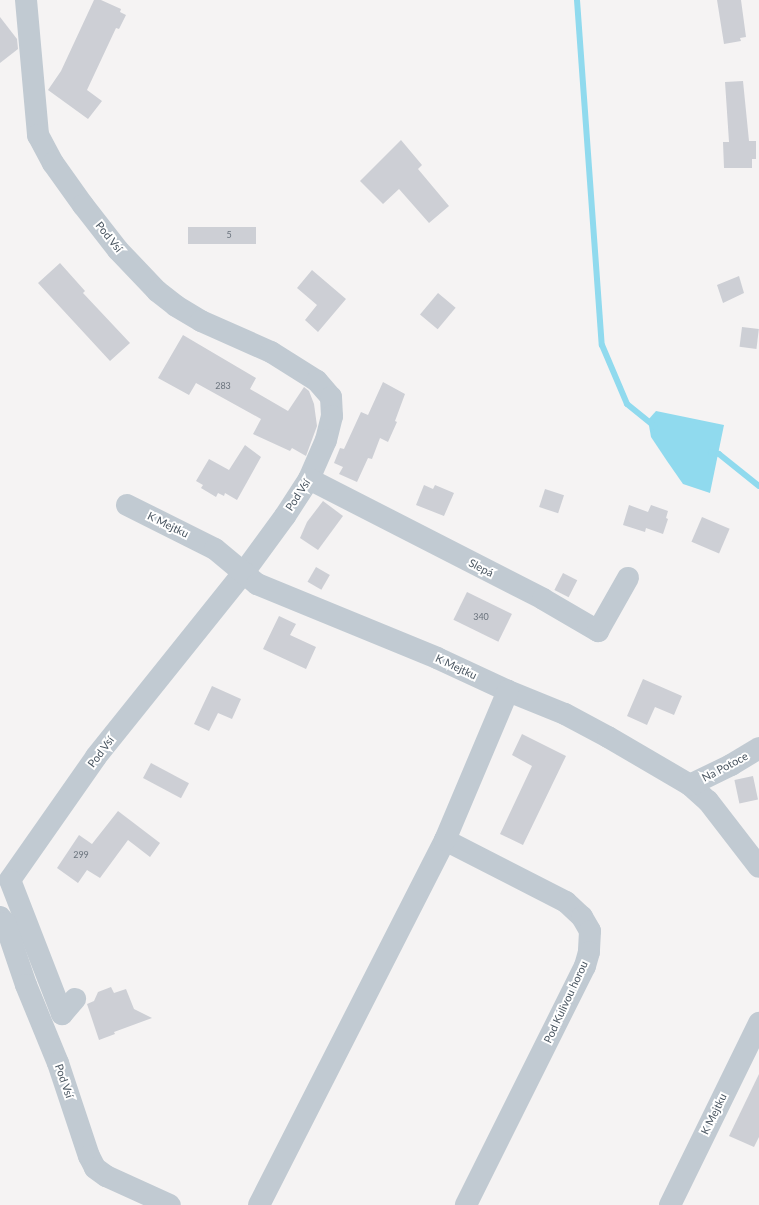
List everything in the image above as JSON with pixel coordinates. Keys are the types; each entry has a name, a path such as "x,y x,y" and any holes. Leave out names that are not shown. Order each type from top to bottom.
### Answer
{"street":[{"name":"Pod Vsí","path":"26,0 38,135 53,163 118,250 162,295 201,321 271,352 317,381 331,397 332,416 326,440 309,479 244,572 96,757 10,880 62,1014 75,999"},
{"name":"Slepá","path":"309,479 543,599 598,631 628,578"},
{"name":"K Mejtku","path":"127,505 215,549 257,584 437,658 508,691 566,714 690,785 708,801 759,867"},
{"path":"259,1205 445,840 508,691"},
{"name":"Na Potoce","path":"690,785 731,765 759,748"},
{"name":"Pod Kulivou horou","path":"445,840 566,902 582,917 590,931 589,952 585,966 466,1205"},
{"name":"Pod Vsí","path":"0,917 5,923 26,985 58,1063 94,1168 106,1176 170,1205"},
{"name":"K Mejtku","path":"670,1205 759,1023"}],"water":[{"path":"656,411 724,425 710,493 683,484 651,437 648,420"}],"building":[{"path":"94,0 101,0 121,9 120,12 126,15 119,29 116,28 87,90 102,101 88,119 48,90 61,71"},
{"path":"717,0 741,0 746,37 740,38 741,41 724,44"},
{"path":"0,17 17,39 18,49 0,63"},
{"path":"743,81 749,141 756,141 756,159 752,159 752,168 724,168 723,142 729,142 725,82"},
{"path":"401,140 422,165 418,169 449,206 429,223 399,189 383,204 360,181"},
{"path":"188,227 256,227 256,244 188,244"},
{"path":"60,263 85,291 83,293 130,343 110,361 38,283"},
{"path":"312,270 346,299 318,332 305,320 317,305 297,288"},
{"path":"739,276 744,293 723,303 717,285"},
{"path":"438,293 456,308 438,329 420,314"},
{"path":"742,327 759,329 756,349 740,347"},
{"path":"183,335 256,378 250,389 288,411 304,387 309,391 314,404 317,426 306,456 292,448 290,451 253,434 261,419 196,383 189,395 158,378"},
{"path":"383,382 405,394 395,421 397,422 388,442 380,438 372,459 368,458 357,482 339,474 343,467 334,463 340,448 344,449 361,412 368,415"},
{"path":"245,445 261,457 237,500 225,493 224,496 218,493 216,497 201,488 203,485 196,481 209,459 229,470"},
{"path":"424,485 433,489 435,485 454,493 444,516 416,505"},
{"path":"545,489 564,495 558,513 539,507"},
{"path":"323,501 343,516 318,550 300,538 307,522"},
{"path":"629,505 648,512 651,505 668,511 666,518 668,519 663,534 646,528 645,532 623,525"},
{"path":"702,517 730,529 719,554 691,542"},
{"path":"316,567 330,575 321,590 308,582"},
{"path":"563,573 577,580 569,597 554,590"},
{"path":"467,592 512,614 498,642 453,620"},
{"path":"279,616 296,624 290,635 316,647 306,669 263,649"},
{"path":"643,679 682,696 674,715 655,707 647,725 627,716"},
{"path":"212,686 241,699 232,719 218,713 209,731 194,724"},
{"path":"522,734 566,756 523,845 500,834 532,766 512,755"},
{"path":"151,763 189,783 181,798 143,778"},
{"path":"753,776 758,799 739,803 734,780"},
{"path":"118,811 160,843 150,857 128,840 100,878 87,870 78,883 57,868 79,835 92,844"},
{"path":"111,987 114,993 126,989 134,1009 152,1018 114,1032 115,1034 99,1040 87,1004 94,1001 98,992"},
{"path":"759,1074 759,1137 754,1147 729,1136"}],"waterway":[{"path":"577,0 602,345 627,404 654,426"},
{"path":"711,452 719,454 759,486"}]}
